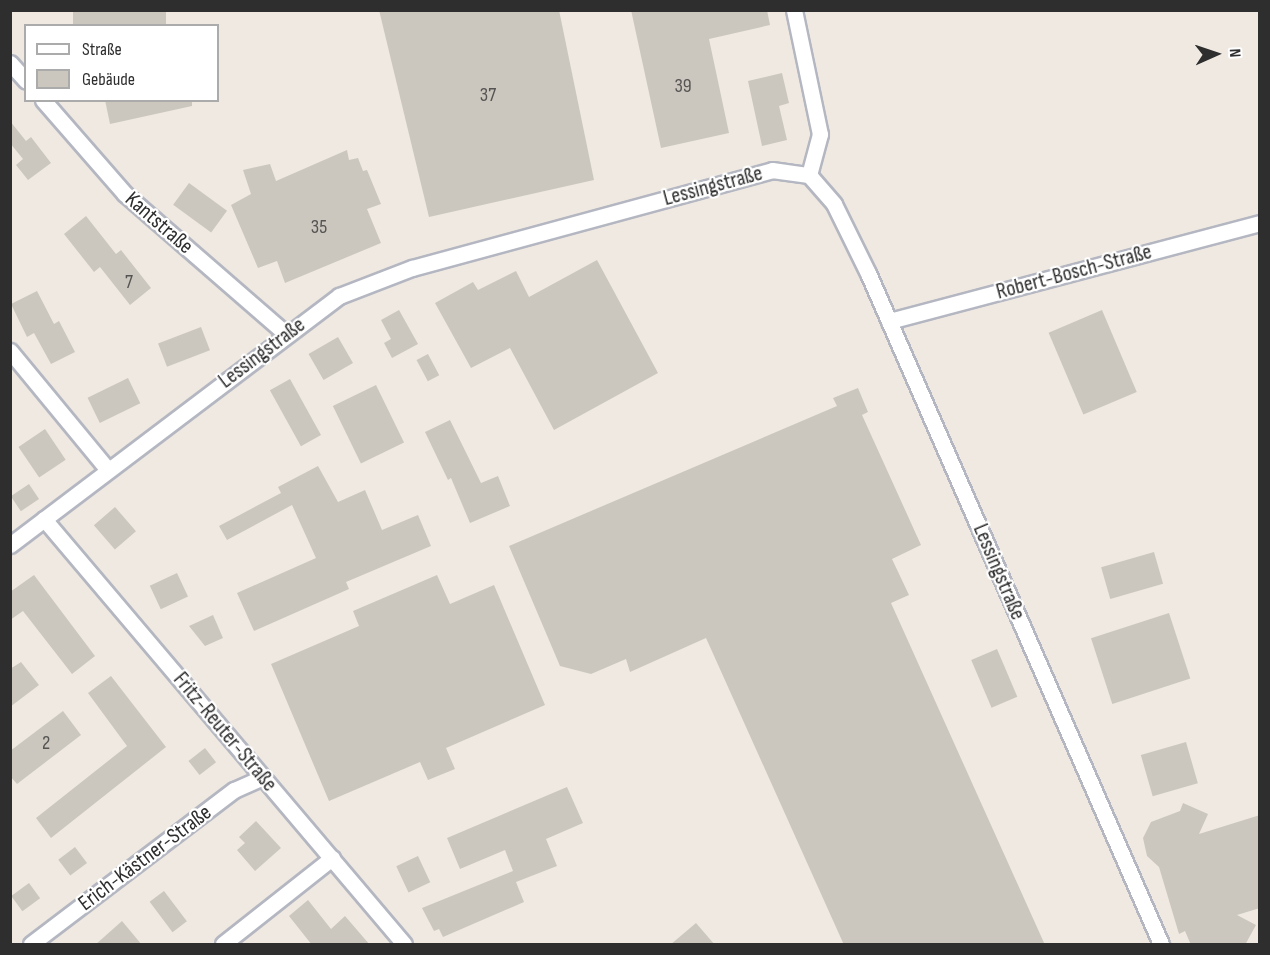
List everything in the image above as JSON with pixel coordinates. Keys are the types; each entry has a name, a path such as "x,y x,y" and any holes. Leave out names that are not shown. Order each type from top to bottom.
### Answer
{"street":[{"path":"794,10 820,134 809,175"},
{"path":"10,63 24,79"},
{"name":"Kantstraße","path":"45,102 125,194 286,334"},
{"name":"Lessingstraße","path":"10,545 339,296 412,268 772,170 809,175 834,204 889,321 1161,945"},
{"name":"Robert-Bosch-Straße","path":"889,321 1260,223"},
{"path":"10,351 108,470"},
{"name":"Fritz-Reuter-Straße","path":"44,519 404,945"},
{"name":"Erich-Kästner-Straße","path":"31,945 234,790 263,777"},
{"path":"223,945 332,858"}],"building":[{"path":"73,10 166,10 166,24 73,24"},
{"path":"379,10 559,10 594,180 429,217"},
{"path":"631,10 767,10 770,25 709,39 729,133 661,148"},
{"path":"782,73 789,103 779,106 787,140 762,146 748,81"},
{"path":"105,102 192,102 192,106 110,124"},
{"path":"10,121 26,141 31,137 51,163 28,180 16,165 23,159 10,143"},
{"path":"347,150 349,160 358,158 363,171 367,170 381,204 367,209 381,243 285,283 277,261 258,268 231,205 251,194 243,170 270,164 276,181"},
{"path":"189,183 227,211 211,232 173,205"},
{"path":"86,216 116,254 121,250 151,288 130,305 100,267 94,272 64,234"},
{"path":"597,260 658,373 554,430 510,348 471,368 435,303 473,282 478,290 516,271 529,297"},
{"path":"37,291 54,324 59,321 75,352 51,364 34,333 27,337 11,304"},
{"path":"399,310 418,344 392,358 384,343 391,339 381,320"},
{"path":"1102,310 1137,392 1083,415 1049,333"},
{"path":"201,327 210,350 167,367 158,343"},
{"path":"338,337 353,363 324,380 309,354"},
{"path":"428,354 439,375 428,381 417,360"},
{"path":"128,378 140,403 100,423 88,398"},
{"path":"290,379 321,435 301,446 270,390"},
{"path":"376,385 404,443 361,464 333,406"},
{"path":"858,388 868,412 862,415 921,545 892,559 909,595 891,603 1045,945 844,945 706,638 630,672 626,659 591,674 560,666 509,546 837,406 833,398"},
{"path":"450,420 481,483 498,476 510,506 470,523 451,478 448,480 425,432"},
{"path":"45,429 66,460 39,478 18,447"},
{"path":"318,466 338,502 365,490 382,530 418,515 431,546 346,582 349,589 254,631 237,593 316,558 292,505 227,540 219,526 281,493 278,487"},
{"path":"29,484 39,499 21,511 11,496"},
{"path":"115,507 136,531 115,550 94,525"},
{"path":"1154,552 1163,584 1110,599 1101,567"},
{"path":"177,573 188,597 161,609 150,586"},
{"path":"34,575 95,656 72,674 23,611 10,620 10,592"},
{"path":"437,575 450,604 494,585 545,705 446,748 455,769 428,780 420,762 329,801 271,664 359,626 353,611"},
{"path":"1169,613 1190,679 1112,704 1091,638"},
{"path":"213,615 223,638 205,646 189,626"},
{"path":"997,649 1017,697 992,708 971,660"},
{"path":"21,662 39,685 10,707 10,669"},
{"path":"111,676 166,747 51,838 36,818 127,746 88,693"},
{"path":"63,711 81,735 17,784 10,776 10,751"},
{"path":"1186,742 1198,783 1153,796 1141,755"},
{"path":"205,748 216,762 200,775 188,761"},
{"path":"567,787 583,823 546,839 557,866 516,882 524,902 443,937 439,929 434,931 422,908 513,871 505,850 460,869 447,838"},
{"path":"1183,803 1208,814 1199,834 1260,815 1260,908 1237,915 1256,925 1245,945 1191,945 1185,931 1179,934 1159,867 1147,856 1143,838 1151,822 1180,811"},
{"path":"256,821 281,848 255,871 237,850 245,843 239,837"},
{"path":"75,847 87,863 70,876 58,860"},
{"path":"418,856 430,882 409,892 396,866"},
{"path":"29,883 40,898 22,911 11,896"},
{"path":"164,891 187,921 172,932 150,902"},
{"path":"308,900 331,929 345,916 370,945 312,945 289,916"},
{"path":"122,921 142,945 95,945"},
{"path":"696,923 715,945 670,945"}]}
